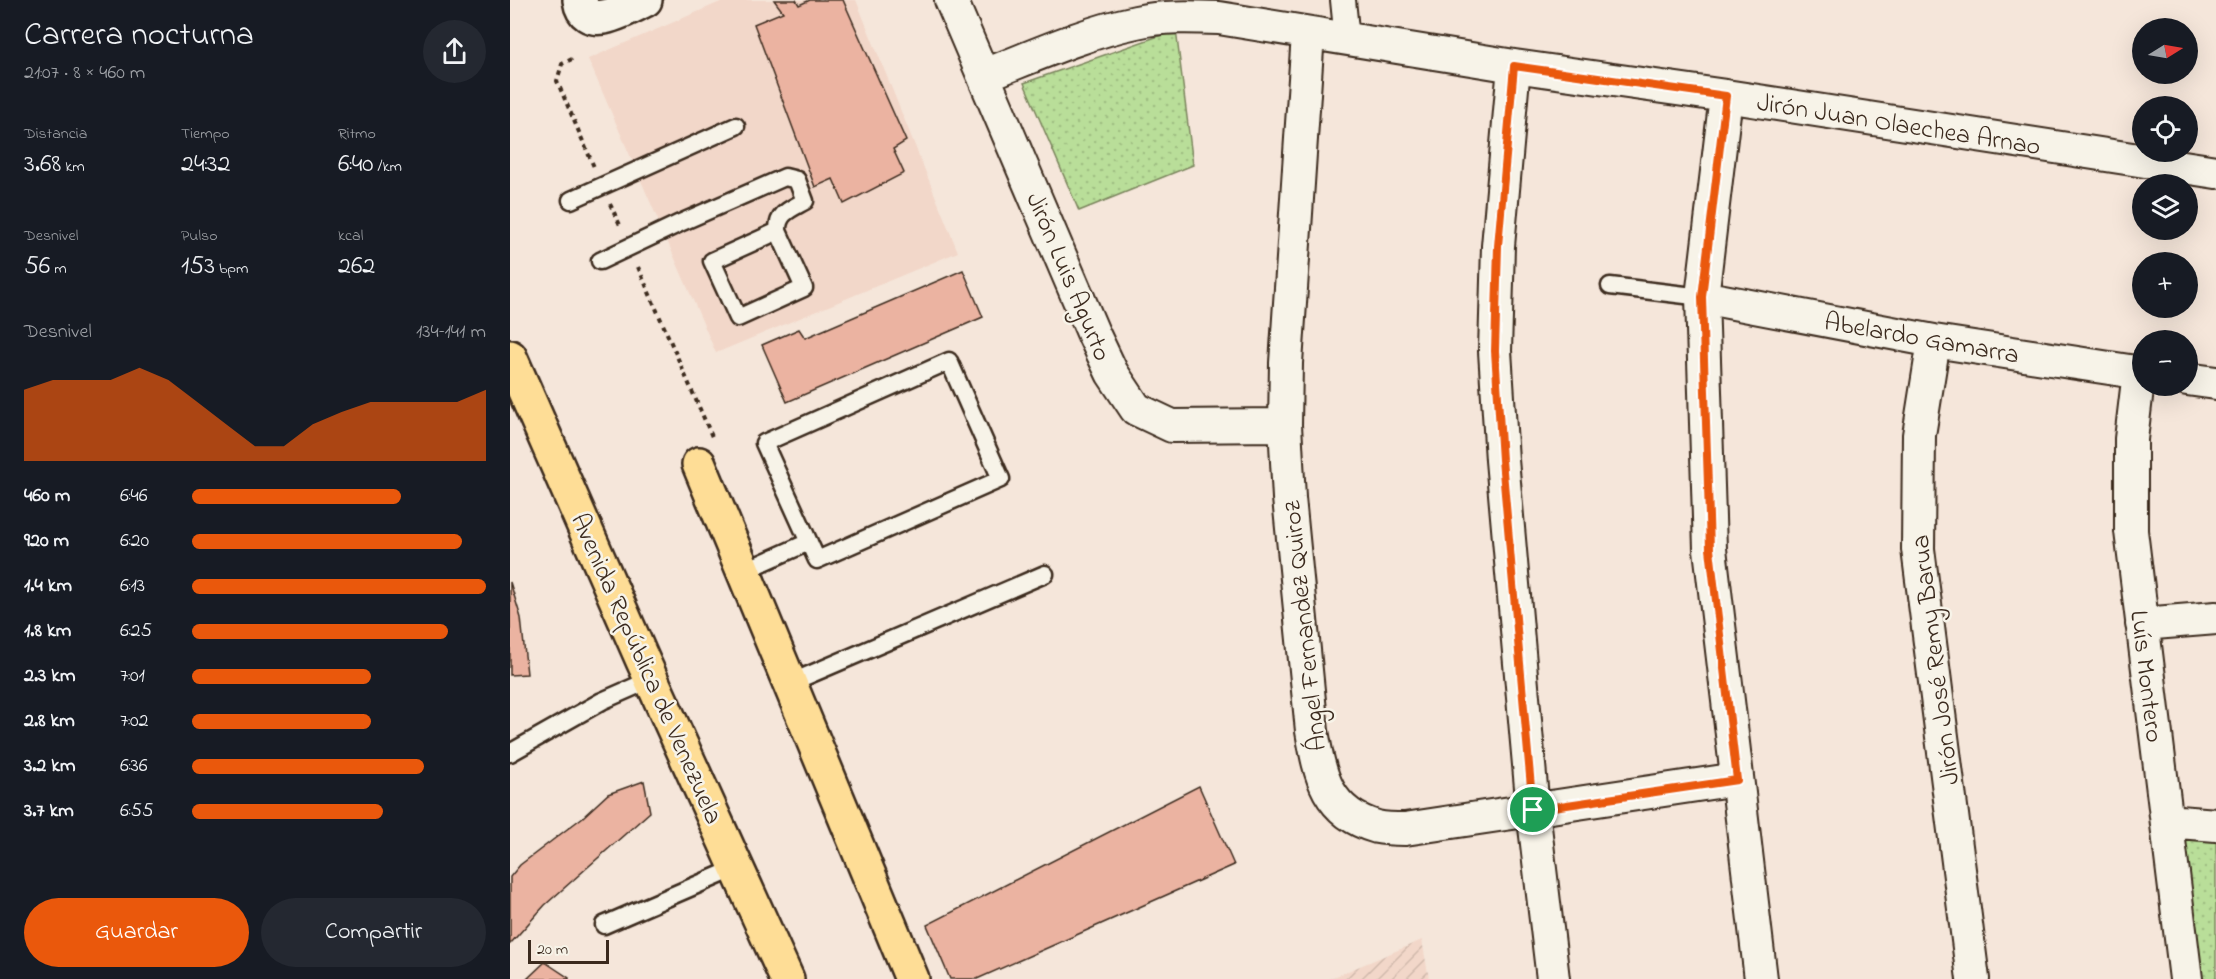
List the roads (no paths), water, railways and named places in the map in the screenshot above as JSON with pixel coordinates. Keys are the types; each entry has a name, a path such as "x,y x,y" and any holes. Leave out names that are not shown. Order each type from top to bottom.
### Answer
{"main road":[{"path":"580,0 582,9 587,15 595,18 604,18 645,0"},
{"name":"Avenida República de Venezuela","path":"510,357 787,979"},
{"path":"707,454 744,571 912,979"}],"street":[{"name":"Jirón Luis Agurto","path":"951,0 985,75 1094,336 1112,373 1136,409 1172,426 1285,425"},
{"path":"1344,0 1347,40"},
{"name":"Jirón Juan Olaechea Arnao","path":"985,75 1095,33 1138,21 1179,17 1219,18 1514,66 1726,96 2216,172"},
{"name":"Ángel Fernandez Quiroz","path":"1308,33 1286,363 1285,425 1289,498 1312,731 1319,769 1333,799 1354,817 1378,827 1405,829 1737,780"},
{"path":"1514,66 1498,246 1495,351 1502,460 1533,810 1553,979"},
{"path":"1726,96 1702,297 1710,549 1761,979"},
{"name":"Abelardo Gamarra","path":"1702,297 1934,341 2132,372"},
{"name":"Jirón José Remy Barua","path":"1934,341 1919,435 1918,549 1972,979"},
{"path":"2198,381 2216,383"},
{"name":"Luís Montero","path":"2137,396 2131,439 2130,531 2186,979"},
{"path":"2142,624 2216,618"},
{"path":"2167,821 2216,825"}],"lane":[{"path":"571,200 736,126"},
{"path":"600,261 785,177 797,180 805,201 782,214 777,223 778,231 804,288 738,318 712,261 778,231"},
{"path":"1610,286 1702,297"},
{"path":"949,361 1001,479 817,560 808,542 764,443 949,361"},
{"path":"744,571 808,542"},
{"path":"790,683 1045,574"},
{"path":"510,753 602,701 652,679"},
{"path":"604,925 736,868"}]}
